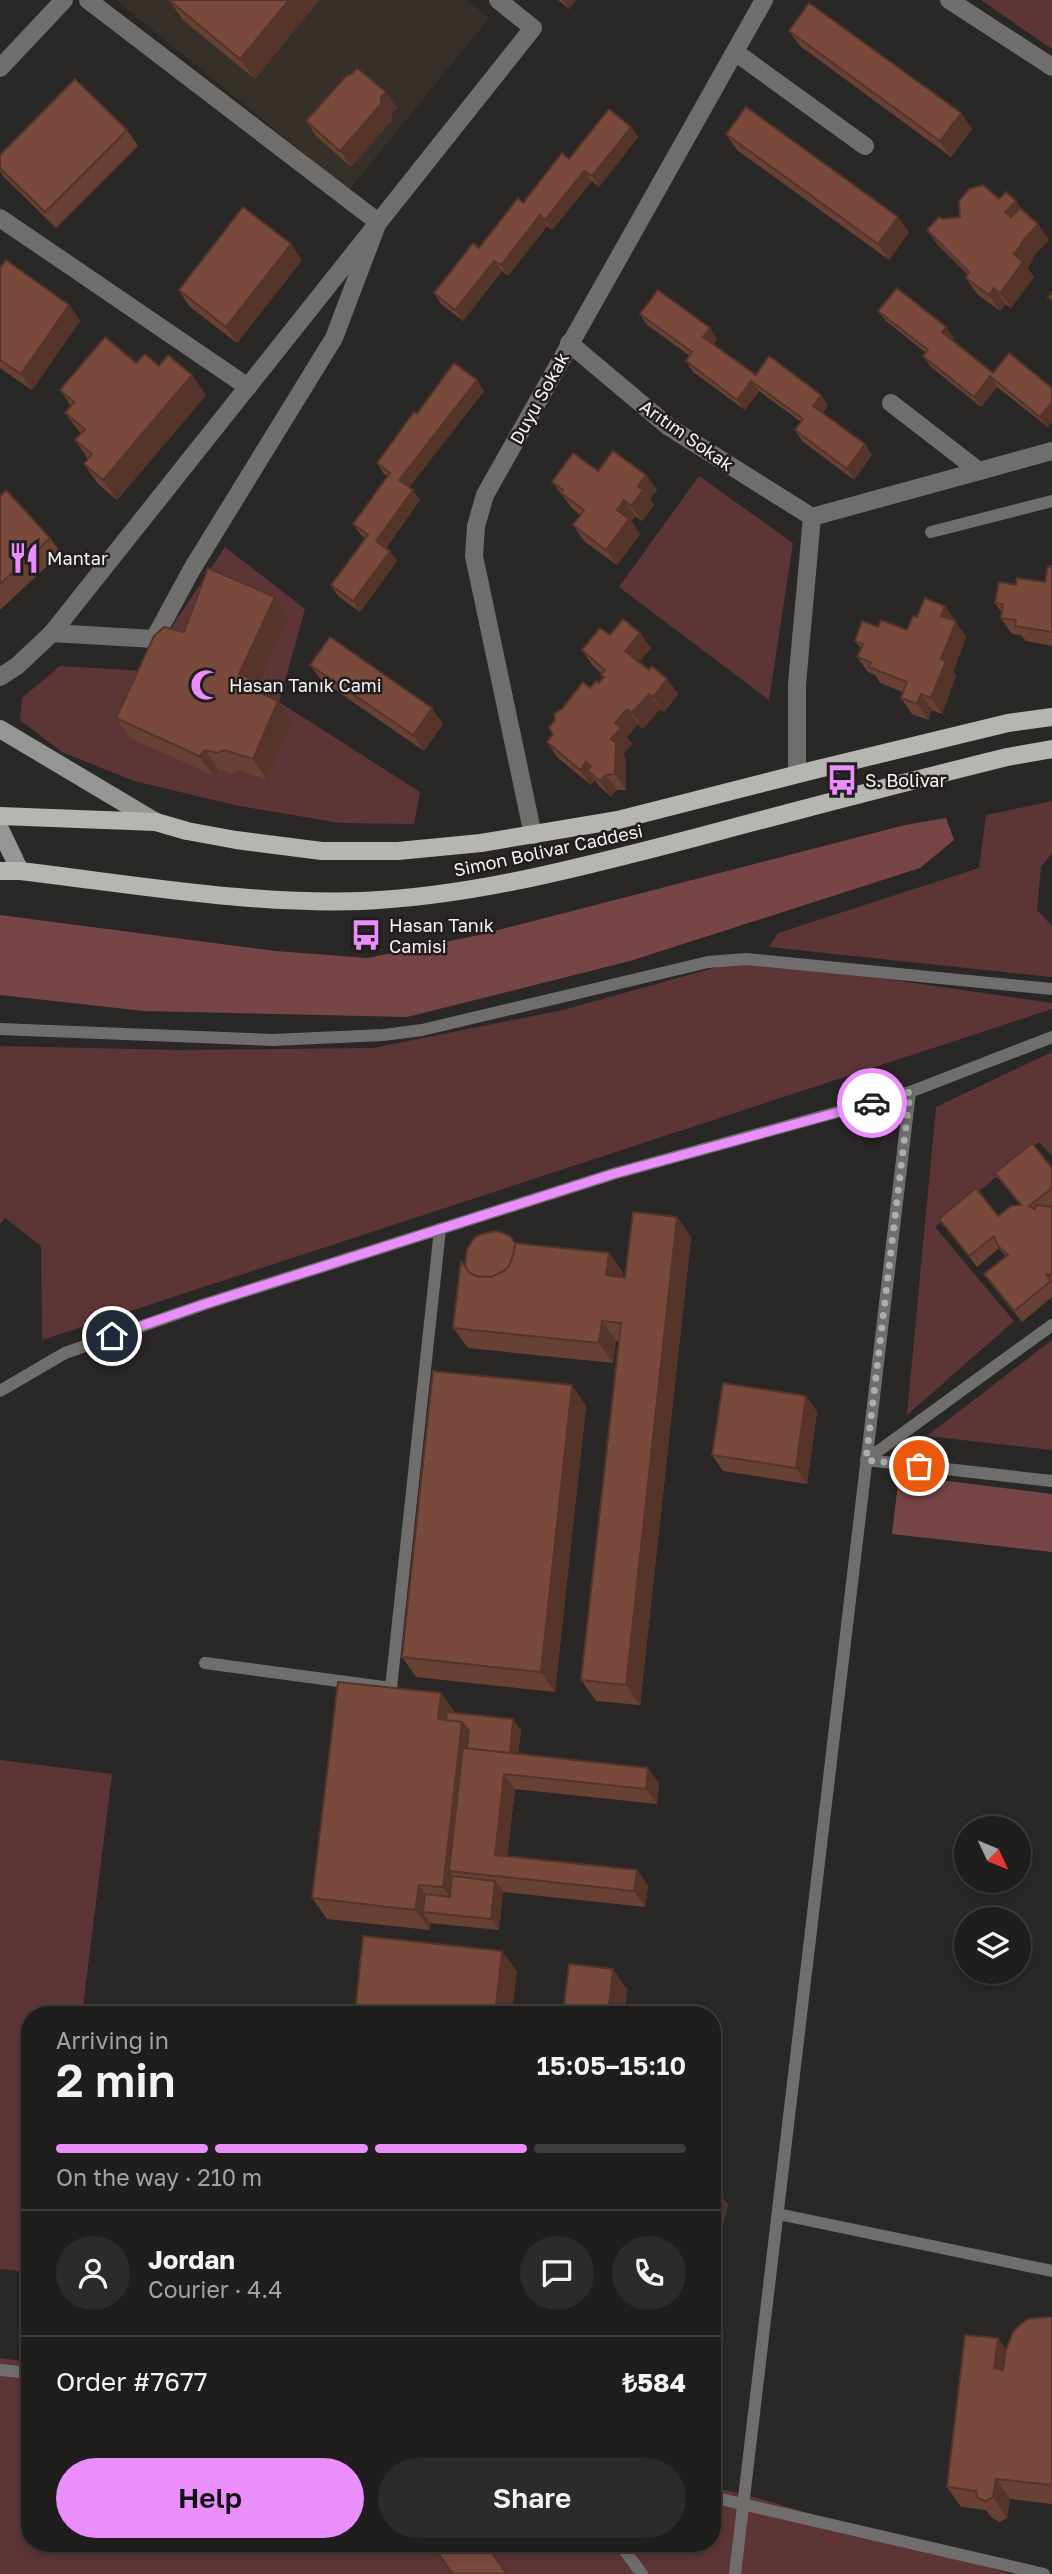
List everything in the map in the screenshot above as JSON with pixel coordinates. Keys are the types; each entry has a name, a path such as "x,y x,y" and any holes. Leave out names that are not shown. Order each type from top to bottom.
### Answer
{"main road":[{"name":"Simon Bolivar Caddesi","path":"0,816 156,822 236,840 347,852 398,851 481,843 618,820 1007,723 1052,717"},
{"path":"0,730 156,822"},
{"name":"Simon Bolivar Caddesi","path":"0,871 20,870 198,891 320,901 402,898 467,891 628,855 1007,757 1052,749"},
{"path":"0,829 20,870"}],"street":[{"path":"0,68 64,0"},
{"path":"88,0 378,222"},
{"path":"0,677 17,666 52,633 533,28 498,0"},
{"name":"Duyu Sokak","path":"533,835 474,556 476,526 485,495 764,0"},
{"path":"949,0 1052,67"},
{"path":"735,52 865,146"},
{"path":"0,218 248,387"},
{"path":"52,633 154,639 192,569 334,338 378,222"},
{"name":"Arıtım Sokak","path":"569,343 669,427 812,517"},
{"path":"891,402 979,471"},
{"path":"797,774 797,684 812,517 1052,451"}],"lane":[{"path":"931,532 1052,501"},
{"path":"0,1029 273,1040 383,1035 422,1030 708,962 746,959 1052,989"},
{"path":"0,1391 65,1353 205,1304 613,1174 910,1092 1052,1037"},
{"path":"735,2574 910,1092"},
{"path":"205,1663 391,1688 440,1229"},
{"path":"866,1460 1052,1325"},
{"path":"866,1460 1052,1481"},
{"path":"778,2214 1052,2271"},
{"path":"0,2370 21,2372"},
{"path":"721,2500 1044,2574"},
{"path":"626,2552 642,2574"}],"shaded area":[{"path":"116,0 467,0 489,18 349,190"},
{"path":"981,0 1052,0 1052,49"},
{"path":"699,476 793,543 769,700 619,587"},
{"path":"225,547 305,609 279,702 420,792 414,824 340,823 239,806 134,781 62,752 20,720 22,698 60,666 146,671"},
{"path":"1052,801 1052,853 1041,867 1037,910 1052,926 1052,977 769,947 778,933 979,868 986,815"},
{"path":"946,818 954,840 920,868 630,961 407,1017 144,1011 0,995 0,915 276,951 368,958 479,935 905,825"},
{"path":"746,959 1052,1003 1052,1009 42,1340 41,1246 5,1218 0,1224 0,1046 178,1050 373,1048 563,1010"},
{"path":"1052,1052 1052,1156 1039,1142 935,1227 1014,1321 907,1415 936,1107"},
{"path":"1052,1340 1052,1450 927,1436"},
{"path":"899,1475 1052,1494 1052,1552 892,1534"},
{"path":"0,1760 112,1774 83,2006 21,2006 21,2271 0,2269"},
{"path":"0,2358 21,2361 21,2552 721,2552 721,2489 1011,2574 0,2574"}],"building":[{"path":"169,0 289,0 240,59"},
{"path":"809,3 961,113 940,141 789,31"},
{"path":"357,68 386,92 381,97 381,104 340,151 306,121 346,76"},
{"path":"75,79 127,130 45,212 0,168 0,155"},
{"path":"746,107 898,217 878,244 726,134"},
{"path":"609,109 631,127 592,176 584,171 545,220 540,215 501,265 494,261 455,310 434,293 473,243 479,248 518,198 523,203 562,153 569,159"},
{"path":"983,185 999,199 1006,192 1016,201 1005,212 1011,217 1020,208 1038,224 1014,254 1023,262 1000,293 994,288 989,295 966,278 969,272 927,230 939,217 960,217 959,201 969,189"},
{"path":"243,207 291,244 226,327 179,290"},
{"path":"6,260 69,305 21,374 0,360 0,268"},
{"path":"897,288 946,327 942,332 993,373 1009,353 1052,388 1052,402 1040,417 990,376 974,397 923,356 928,350 878,311"},
{"path":"658,290 710,328 703,337 756,375 769,356 821,395 813,406 865,444 847,469 795,430 803,419 751,381 737,400 686,361 692,352 640,314"},
{"path":"105,337 136,363 145,354 159,366 168,355 192,375 103,480 84,464 92,454 75,440 85,429 65,413 74,402 60,390"},
{"path":"454,363 477,380 399,480 413,490 376,541 390,551 353,601 331,585 368,535 353,524 390,473 377,463"},
{"path":"613,451 646,475 638,486 643,490 631,506 624,500 617,510 629,519 606,550 573,525 584,510 561,493 563,490 552,482 573,453 598,471"},
{"path":"6,490 50,538 0,584 0,496"},
{"path":"1048,566 1052,567 1052,632 1015,626 1016,620 1001,618 1003,604 995,603 999,582 1016,585 1017,578 1045,582"},
{"name":"Hasan Tanık Cami","path":"208,568 275,597 239,674 253,680 252,689 278,701 253,759 224,750 218,753 205,750 199,756 116,718 154,636 164,627 184,632"},
{"path":"925,598 945,606 941,616 956,621 941,659 946,661 931,698 921,694 917,704 901,698 907,682 869,667 871,662 857,657 863,644 855,641 862,621 878,627 881,620 907,630 913,616 917,617"},
{"path":"623,619 640,633 625,651 649,670 652,666 667,679 653,697 649,694 632,713 627,709 615,723 621,728 611,739 616,743 615,774 606,775 600,781 588,771 591,766 586,762 580,770 547,742 553,734 549,727 555,720 554,714 562,709 583,682 590,688 604,677 601,675 605,670 582,650 600,628 610,635"},
{"path":"330,637 432,708 413,735 310,665"},
{"path":"1032,1143 1052,1168 1052,1188 1029,1206 1035,1209 1036,1205 1052,1207 1052,1275 1046,1274 1051,1281 1014,1311 984,1274 1008,1255 998,1246 994,1236 969,1256 939,1219 976,1188 998,1216 1011,1206 1021,1205 995,1173"},
{"path":"633,1212 677,1217 626,1685 581,1680 621,1323 602,1321 599,1343 453,1328 461,1261 470,1273 491,1277 509,1266 514,1243 609,1253 606,1275 625,1278"},
{"path":"496,1231 510,1236 515,1243 509,1266 491,1277 470,1273 465,1264 467,1249 475,1237"},
{"path":"433,1371 572,1385 541,1672 402,1657"},
{"path":"723,1383 806,1396 796,1468 712,1455"},
{"path":"338,1682 441,1693 438,1719 462,1722 443,1887 419,1885 415,1910 312,1898"},
{"path":"447,1712 513,1719 510,1753 467,1749 469,1731 462,1722 446,1720"},
{"path":"463,1748 648,1768 646,1789 504,1774 495,1855 637,1870 634,1891 449,1871"},
{"path":"452,1876 495,1881 491,1919 423,1912 425,1894 450,1897"},
{"path":"363,1936 502,1951 496,2006 356,2006"},
{"path":"569,1964 613,1969 609,2006 564,2006"},
{"path":"1052,2318 1052,2485 996,2479 993,2497 986,2501 977,2498 976,2491 947,2487 965,2335 998,2338 994,2368 1003,2370 1006,2350 1013,2332 1028,2319"},
{"path":"437,2552 491,2552 507,2574 453,2574"}],"way so far":[{"path":"872,1103 910,1092 866,1460 919,1466"}],"place":[{"name":"Mantar","path":"24,558"},
{"name":"Hasan Tanık Cami","path":"206,685"},
{"name":"S. Bolivar","path":"842,780"},
{"name":"Hasan Tanık Camisi","path":"366,935"}],"route":[{"path":"112,1336 613,1174 872,1103"}]}
